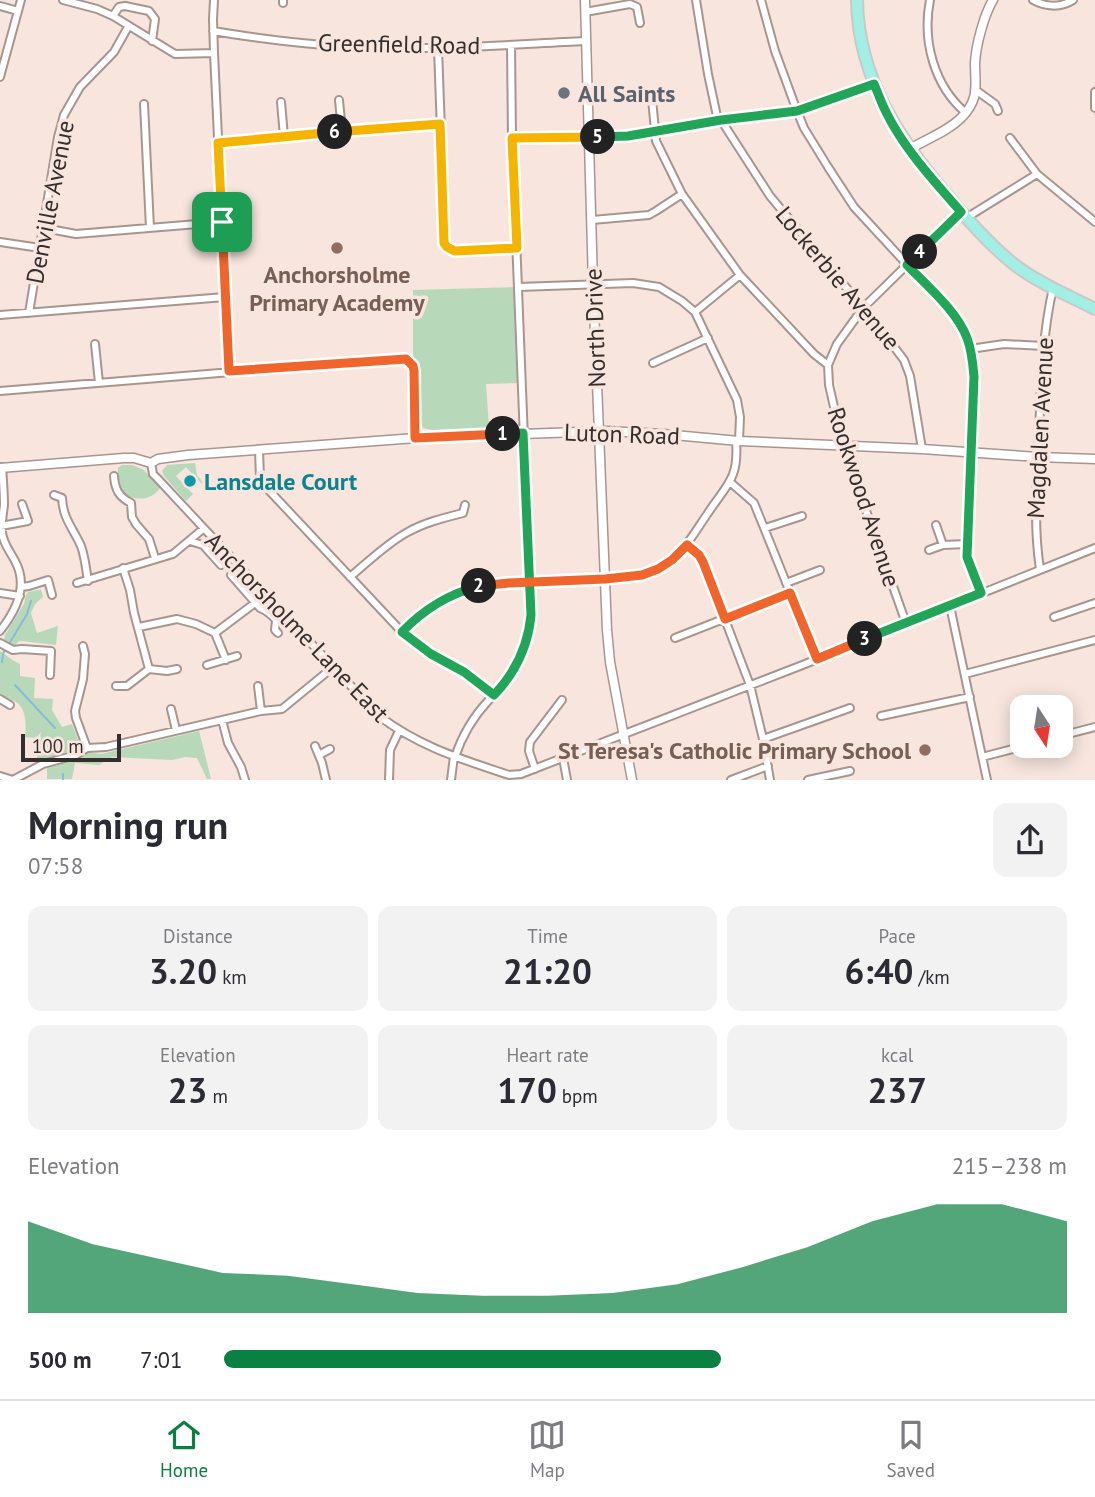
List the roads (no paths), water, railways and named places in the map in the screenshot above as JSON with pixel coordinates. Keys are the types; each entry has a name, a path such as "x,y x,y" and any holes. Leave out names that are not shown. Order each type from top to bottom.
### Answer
{"main road":[{"path":"857,0 857,24 874,84 885,110 929,175 964,215 1012,262 1034,278 1095,309"}],"street":[{"path":"0,77 21,0"},
{"path":"63,0 113,16 175,54 214,53"},
{"path":"215,0 213,31 229,371"},
{"name":"North Drive","path":"585,0 593,284 610,662 632,779"},
{"name":"Lockerbie Avenue","path":"696,0 708,74 720,120 770,196 905,360 922,449"},
{"path":"761,0 775,51 797,111 822,157 854,207 955,317 967,338 974,377 967,544 969,563 981,593"},
{"path":"930,0 927,24 933,64 946,90 966,113"},
{"path":"909,149 952,125 966,113 976,91 977,49 993,0"},
{"path":"1033,0 1050,6 1066,5 1073,0"},
{"path":"585,12 630,4 638,9 640,23"},
{"path":"0,6 18,11"},
{"path":"113,16 119,7 125,6 149,11 155,19 152,41"},
{"name":"Denville Avenue","path":"29,313 64,115 80,88 114,51 128,27"},
{"name":"Greenfield Road","path":"213,31 324,45 391,48 585,41"},
{"path":"451,779 454,757 461,740 476,715 506,683 515,668 527,641 531,615 512,138 511,45"},
{"path":"438,48 444,243 455,251 517,248"},
{"path":"512,138 607,137 797,111 874,84"},
{"path":"976,91 995,104 998,111"},
{"path":"1095,92 1095,108"},
{"path":"652,99 656,141 682,194 740,275 814,354 828,365 837,344 863,308 907,265 964,215 1037,174"},
{"path":"339,100 342,132"},
{"path":"281,102 284,137"},
{"path":"144,104 150,228"},
{"path":"218,143 440,124"},
{"path":"1010,138 1037,174 1095,222"},
{"path":"592,220 649,215 682,194"},
{"path":"44,228 76,233 222,222"},
{"path":"0,242 40,248"},
{"path":"695,312 740,275"},
{"path":"402,632 433,605 465,590 488,584 605,579 642,575 658,569 687,545 730,482 737,462 740,417 737,400 695,312 682,300 659,287 633,283 518,287"},
{"name":"Magdalen Avenue","path":"1040,569 1035,511 1043,346 1053,288"},
{"path":"0,315 225,297"},
{"path":"653,363 709,338"},
{"path":"95,344 99,383"},
{"path":"970,349 1004,344 1043,346"},
{"path":"0,391 377,359 406,359 414,371 415,438"},
{"name":"Rookwood Avenue","path":"828,365 829,385 843,446 906,623"},
{"name":"Luton Road","path":"151,463 167,457 259,449 415,438 599,431 737,441 1095,459"},
{"path":"259,449 259,474 262,483 307,526 350,578 402,632 494,695"},
{"path":"0,631 11,615 21,587 18,568 4,542 1,521 4,488 1,467 124,458 151,463"},
{"name":"Anchorsholme Lane East","path":"151,463 153,474 379,716 399,731 429,747 509,777 623,735 1095,548"},
{"path":"114,476 117,491 123,499 140,503"},
{"path":"730,482 754,503 817,659"},
{"path":"62,498 69,493"},
{"path":"54,495 62,498"},
{"path":"62,498 66,520 80,543 88,580"},
{"path":"131,503 132,516 149,540 155,558"},
{"path":"1,521 28,521 22,504"},
{"path":"463,513 465,505"},
{"path":"350,578 404,533 429,522 463,513"},
{"path":"463,513 469,518"},
{"path":"765,528 802,516"},
{"path":"936,525 943,545"},
{"path":"400,526 404,533"},
{"path":"77,583 173,554 203,528"},
{"name":"Anchorsholme Lane East","path":"190,541 203,545 221,565"},
{"path":"929,550 943,545 967,544"},
{"path":"687,545 703,562 750,685 770,779"},
{"path":"123,568 149,669"},
{"path":"786,583 820,570"},
{"path":"232,575 255,603 274,618 278,634"},
{"path":"21,587 48,580 52,595"},
{"path":"0,593 20,596"},
{"path":"675,638 790,593"},
{"path":"215,632 255,603"},
{"path":"1054,617 1095,603"},
{"path":"950,606 987,779"},
{"path":"139,628 177,619 196,624 215,632 226,660"},
{"path":"965,674 1095,640"},
{"path":"1,644 10,650 51,651 50,675"},
{"path":"83,646 83,679 75,711 87,748"},
{"path":"207,665 237,656"},
{"path":"0,776 13,779 43,764 76,755 87,748 101,748 261,711 282,709 332,668"},
{"path":"116,686 127,687 149,669 177,670"},
{"path":"258,686 261,711"},
{"path":"127,687 129,695"},
{"path":"881,716 970,697"},
{"path":"0,699 10,705"},
{"path":"535,769 529,751 530,742 562,700"},
{"path":"763,739 850,708"},
{"path":"171,709 176,730"},
{"path":"555,710 563,716"},
{"path":"222,720 228,743 245,779"},
{"path":"1073,732 1095,726"},
{"path":"388,779 390,750 399,731"},
{"path":"315,746 326,779"},
{"path":"319,755 330,749"},
{"path":"982,757 1010,750"},
{"path":"563,758 567,779"},
{"path":"731,779 768,766"},
{"path":"808,779 850,771"}],"waterway":[{"path":"9,644 27,614 31,601"},
{"path":"2,662 6,648"},
{"path":"15,685 55,728"},
{"path":"63,774 63,780"}],"place":[{"name":"All Saints","path":"564,93"},
{"name":"Anchorsholme Primary Academy","path":"337,248"},
{"name":"Lansdale Court","path":"190,481"},
{"name":"St Teresa's Catholic Primary School","path":"925,750"}]}
